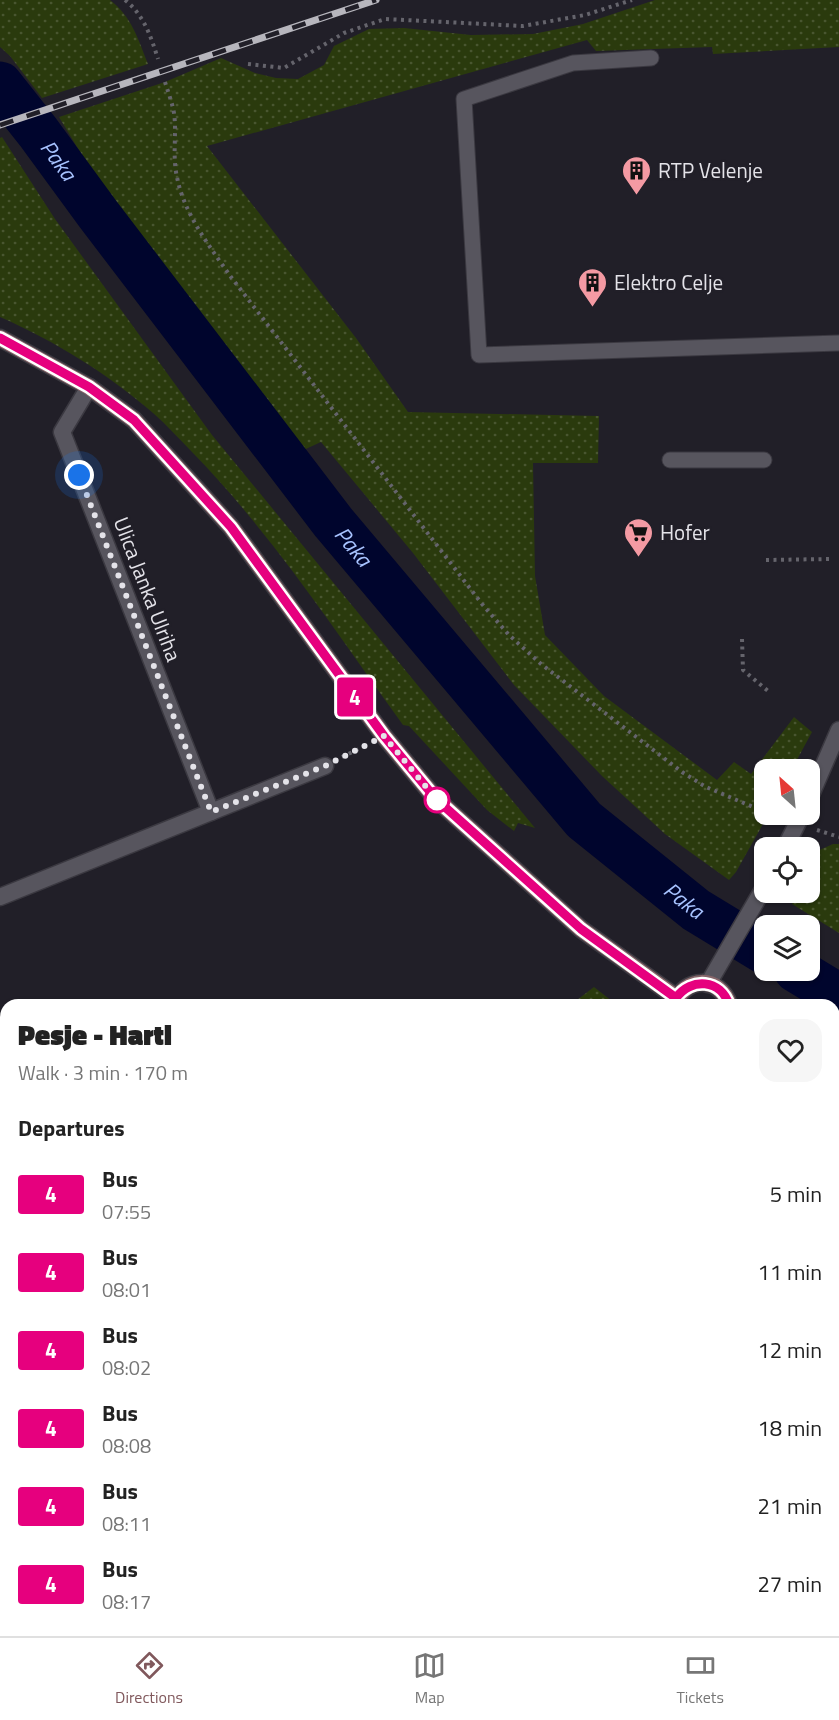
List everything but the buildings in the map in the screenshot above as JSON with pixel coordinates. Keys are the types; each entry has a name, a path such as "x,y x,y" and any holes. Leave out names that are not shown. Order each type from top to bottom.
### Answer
{"main road":[{"path":"0,338 89,387 134,420 231,527 384,736 436,799 581,929 671,999"},
{"path":"677,999 682,991 698,983 717,987 726,999"}],"street":[{"name":"Ulica Janka Ulriha","path":"89,387 62,432 211,812"},
{"path":"820,774 839,730"},
{"path":"0,897 325,766"},
{"path":"708,984 755,903"}],"lane":[{"path":"651,58 573,63 464,99 479,355 839,343"},
{"path":"670,460 764,460"}],"path":[{"path":"125,0 141,18 150,34 158,59"},
{"path":"248,64 284,68 344,33 385,19 523,26 585,15 632,0"},
{"path":"165,82 174,112 174,158 177,180 189,210 206,241 327,404 482,604 509,635 541,664 682,772 706,787 754,807"},
{"path":"766,560 830,559"},
{"path":"742,639 743,670 768,691"},
{"path":"325,766 384,736"}],"green space":[{"path":"0,0 110,0 129,21 148,64 42,98 10,56 0,47"},
{"path":"655,0 839,0 839,47 713,54 712,47 596,51 587,40 207,146 356,338 408,412 599,416 598,463 533,463 535,576 545,635 604,696 717,780 734,762 751,774 754,770 754,825 762,825 736,872 729,880 665,834 602,776 514,685 413,553 321,442 297,453 98,182 59,117 165,82 221,58 255,73 276,78 298,79 324,65 334,46 369,29 404,28 471,35 533,34 583,24"},
{"path":"2,137 55,219 212,435 535,828 518,823 514,831 487,810 409,726 403,725 276,550 221,483 163,422 118,385 80,359 0,317 0,138"},
{"path":"794,717 812,732 797,759 762,759"},
{"path":"839,844 839,933 820,921 820,915 810,915 792,904 820,903 820,850"},
{"path":"594,987 609,999 578,999"}],"waterway":[{"name":"Paka","path":"0,84 333,522 584,820 696,910 754,945"},
{"name":"Paka","path":"814,981 839,996"}],"railway":[{"path":"0,125 376,0"}],"bus line":[{"name":"4","path":"0,338 89,387 134,420 231,527 384,736 436,799 581,929 676,998 689,986 698,983 717,987 727,999"}],"place":[{"name":"RTP Velenje","path":"637,196"},
{"name":"Elektro Celje","path":"593,308"},
{"name":"Hofer","path":"639,558"}],"route":[{"path":"79,475 211,812 325,766 384,736 437,800"}]}
